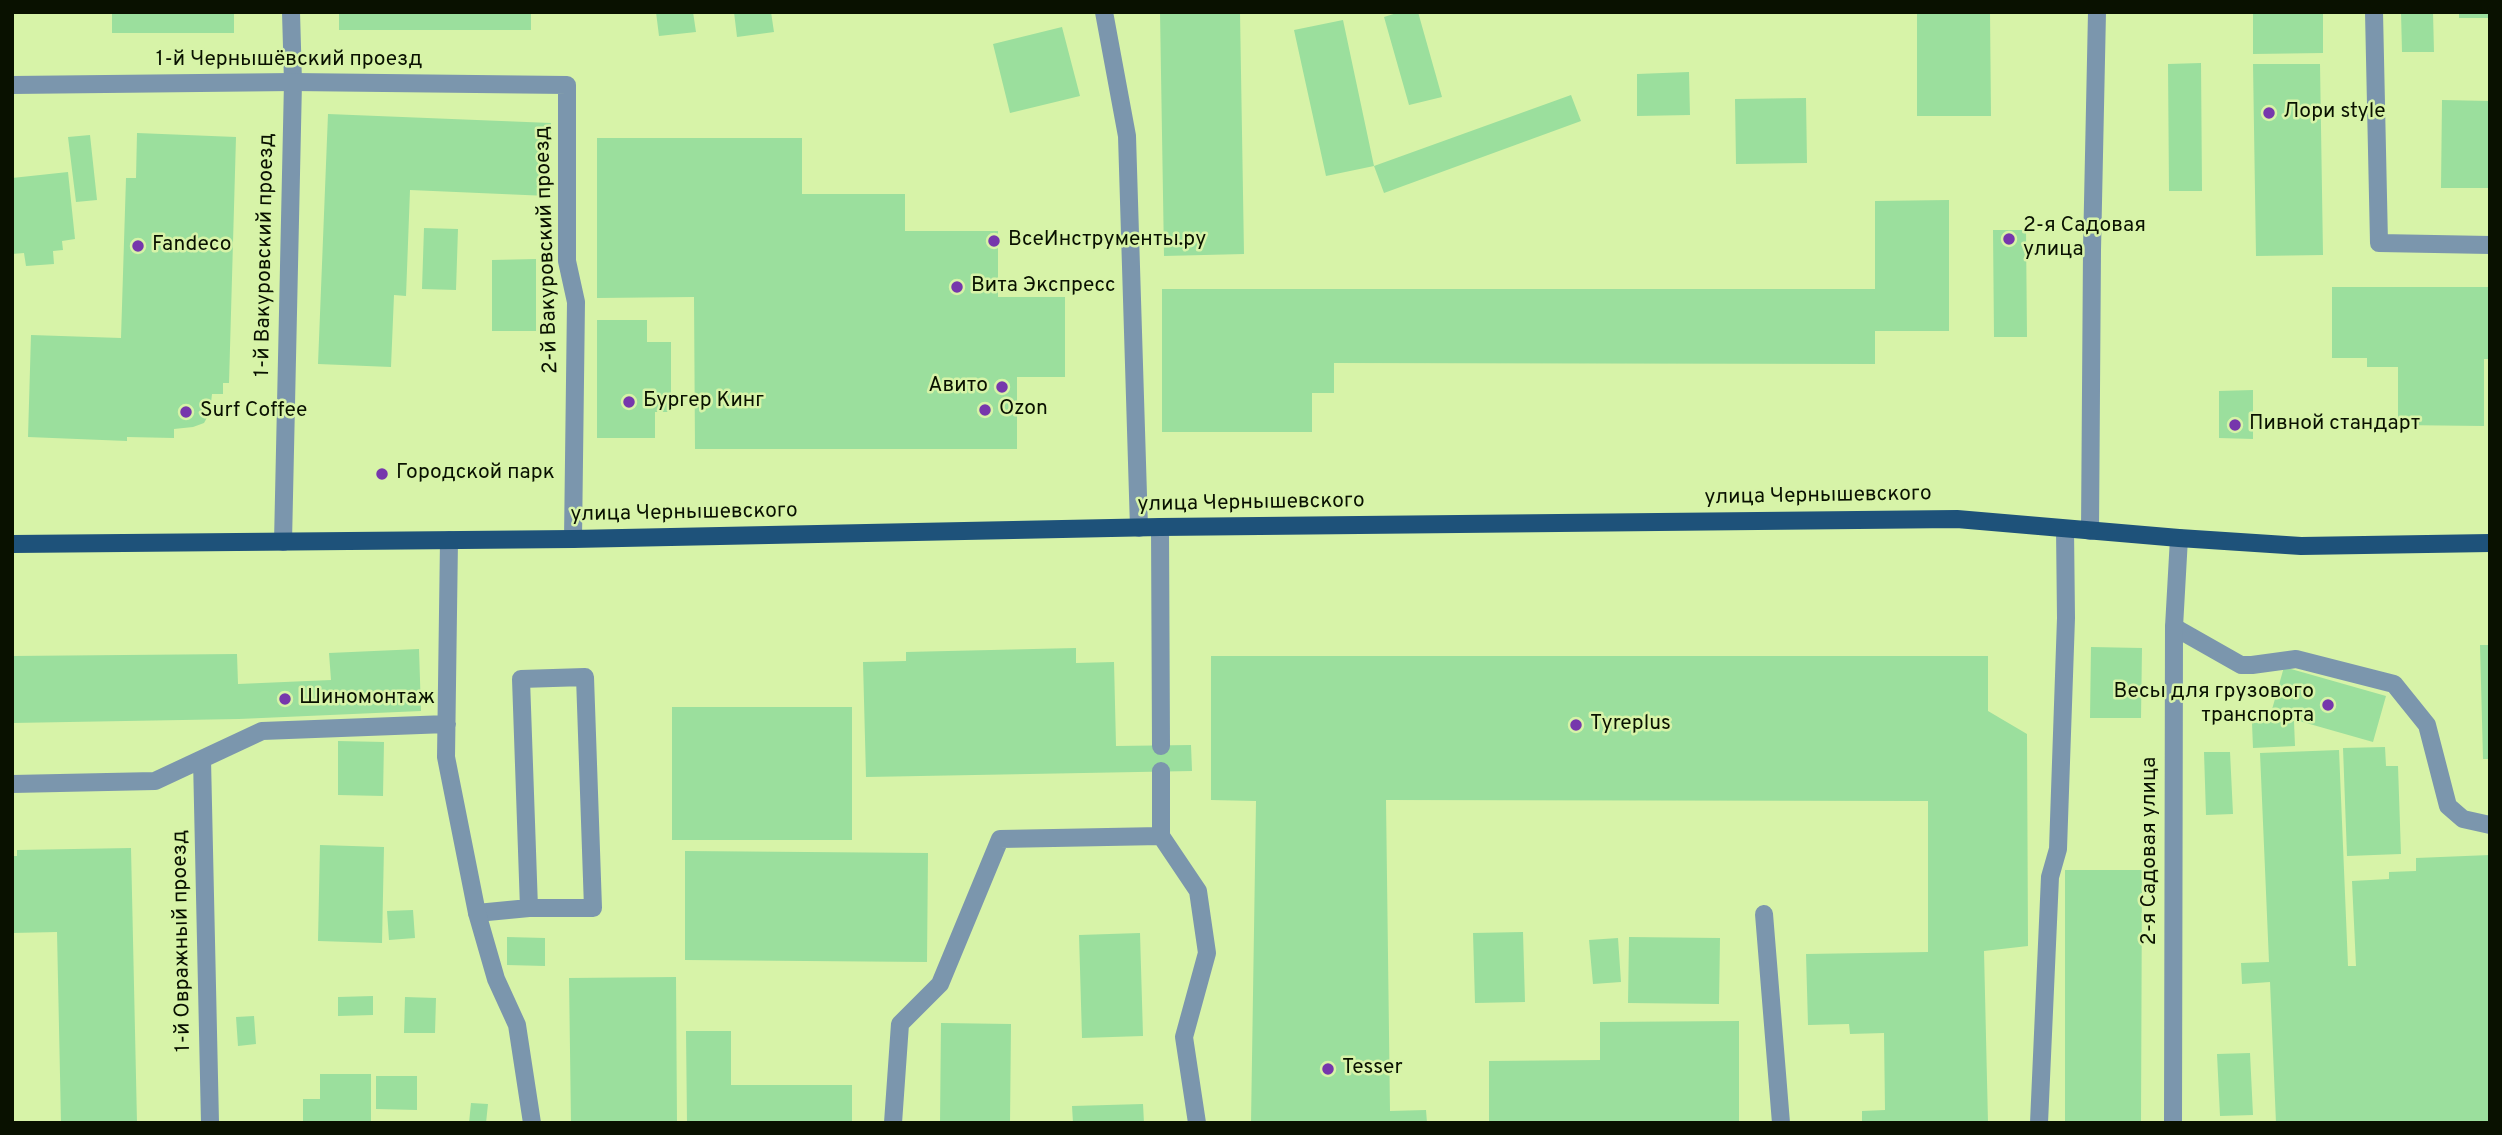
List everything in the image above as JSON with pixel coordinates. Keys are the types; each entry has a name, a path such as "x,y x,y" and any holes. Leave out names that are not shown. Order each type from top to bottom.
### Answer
{"main road":[{"name":"улица Чернышевского","path":"12,544 573,539 1160,527 1957,519 2179,538 2301,545 2490,543"}],"street":[{"name":"1-й Вакуровский проезд","path":"283,542 293,82 291,12"},
{"path":"1104,12 1128,136 1139,528"},
{"path":"2090,531 2097,12"},
{"path":"2375,12 2379,243 2490,245"},
{"name":"1-й Чернышёвский проезд","path":"12,85 293,82 567,85"},
{"name":"2-й Вакуровский проезд","path":"567,85 567,261 576,302 573,539"},
{"path":"1160,527 1161,746"},
{"path":"2039,1123 2050,877 2058,849 2066,618 2065,529"},
{"name":"2-я Садовая улица","path":"2173,1123 2175,628 2179,538"},
{"path":"449,540 446,757 477,913 496,979 517,1025 532,1123"},
{"path":"2175,628 2241,665 2297,659 2394,684 2427,725 2448,806 2463,819 2490,825"},
{"path":"477,913 529,908 593,908 585,677 521,679 529,908"},
{"path":"12,784 155,781 262,731 447,724"},
{"name":"1-й Овражный проезд","path":"202,759 210,1123"},
{"path":"1161,771 1161,836 1198,891 1207,953 1184,1037 1197,1123"},
{"path":"893,1123 900,1024 940,984 1000,839 1161,836"},
{"path":"1764,914 1781,1123"}],"building":[{"path":"112,12 234,12 234,33 112,33"},
{"path":"339,12 531,12 531,30 339,30"},
{"path":"656,12 693,12 696,32 659,36"},
{"path":"734,12 771,12 774,32 737,37"},
{"path":"1160,12 1240,12 1244,254 1164,256"},
{"path":"1400,12 1418,12 1442,97 1409,105 1384,17"},
{"path":"1917,12 1990,12 1991,116 1917,116"},
{"path":"2253,12 2323,12 2323,53 2253,54"},
{"path":"2401,12 2433,12 2434,52 2402,52"},
{"path":"2459,12 2490,12 2490,18 2459,18"},
{"path":"1343,20 1374,166 1326,176 1294,30"},
{"path":"1062,27 1080,96 1010,113 993,44"},
{"path":"2201,63 2202,191 2169,191 2168,64"},
{"path":"2253,64 2320,64 2323,255 2256,256"},
{"path":"1689,72 1690,115 1637,116 1637,74"},
{"path":"1571,95 1581,121 1384,193 1374,166"},
{"path":"1806,98 1807,163 1736,164 1735,99"},
{"path":"2442,100 2490,101 2490,188 2441,188"},
{"path":"328,114 551,123 548,196 410,190 406,296 394,295 391,367 318,364"},
{"path":"137,133 236,137 229,383 223,383 223,394 212,394 210,412 204,423 174,429 174,438 127,437 127,441 28,437 31,335 121,338 126,178 136,178"},
{"path":"90,135 97,200 76,202 68,137"},
{"path":"597,138 802,138 802,194 905,194 905,231 998,231 998,297 1065,297 1065,377 1017,377 1017,449 695,449 694,297 597,298"},
{"path":"68,172 75,239 62,241 63,250 53,251 54,264 26,266 24,253 12,254 12,178"},
{"path":"1949,200 1949,331 1875,331 1875,364 1334,363 1334,393 1312,393 1312,432 1162,432 1162,289 1875,289 1875,201"},
{"path":"424,228 458,229 456,290 422,289"},
{"path":"1993,230 2026,230 2027,337 1994,337"},
{"path":"536,259 536,331 492,331 492,260"},
{"path":"2332,287 2490,287 2490,359 2484,359 2484,426 2398,425 2398,367 2367,367 2367,358 2332,358"},
{"path":"597,320 647,320 647,342 671,342 671,412 655,412 655,438 597,438"},
{"path":"2253,390 2253,439 2219,438 2219,391"},
{"path":"2480,645 2490,645 2490,759 2483,759"},
{"path":"2091,647 2142,648 2141,718 2090,718"},
{"path":"1076,648 1076,663 1114,662 1116,746 1191,745 1192,771 866,777 863,662 906,661 906,652"},
{"path":"419,649 421,711 239,719 12,723 12,656 237,654 238,684 331,680 329,653"},
{"path":"1211,656 1988,656 1988,711 2027,734 2028,946 1984,951 1988,1123 1862,1123 1862,1111 1885,1110 1884,1033 1850,1034 1849,1024 1808,1025 1806,954 1928,952 1928,801 1386,800 1390,1111 1426,1110 1427,1123 1251,1123 1256,801 1211,800"},
{"name":"Весы для грузового транспорта","path":"2284,667 2386,696 2373,742 2271,713"},
{"path":"672,707 852,707 852,840 672,840"},
{"path":"2294,721 2295,746 2253,748 2252,723"},
{"path":"338,741 384,742 383,796 338,795"},
{"path":"2385,747 2386,766 2398,766 2401,854 2347,856 2343,748"},
{"path":"2339,750 2348,966 2356,966 2352,881 2389,879 2389,872 2416,871 2416,858 2490,855 2490,1123 2276,1123 2270,982 2242,984 2241,963 2269,962 2260,753"},
{"path":"2204,752 2230,752 2233,814 2206,815"},
{"path":"320,845 384,847 382,943 318,941"},
{"path":"131,848 137,1123 61,1123 57,932 12,933 12,856 17,856 17,850"},
{"path":"685,851 928,853 927,962 685,960"},
{"path":"2065,870 2142,870 2141,1123 2065,1123"},
{"path":"413,910 415,938 389,940 387,911"},
{"path":"1523,932 1525,1002 1475,1003 1473,933"},
{"path":"1140,933 1143,1036 1082,1038 1079,935"},
{"path":"507,937 545,938 545,966 507,965"},
{"path":"1629,937 1720,938 1719,1004 1628,1003"},
{"path":"1618,938 1621,982 1593,984 1589,940"},
{"path":"676,977 677,1123 571,1123 569,978"},
{"path":"373,996 373,1015 338,1016 338,997"},
{"path":"405,997 436,998 435,1033 404,1033"},
{"path":"254,1016 256,1044 238,1046 236,1017"},
{"path":"1739,1021 1739,1123 1489,1123 1489,1061 1600,1060 1600,1022"},
{"path":"941,1023 1011,1024 1010,1123 940,1123"},
{"path":"686,1031 731,1031 731,1085 852,1085 852,1123 687,1123"},
{"path":"2250,1053 2253,1115 2220,1116 2217,1054"},
{"path":"320,1074 371,1074 371,1123 303,1123 303,1099 320,1099"},
{"path":"376,1076 417,1076 417,1110 376,1109"},
{"path":"471,1103 488,1104 486,1123 469,1123"},
{"path":"1143,1104 1144,1123 1073,1123 1072,1106"}],"place":[{"name":"Лори style","path":"2269,113"},
{"name":"2-я Садовая улица","path":"2009,239"},
{"name":"ВсеИнструменты.ру","path":"994,241"},
{"name":"Fandeco","path":"138,246"},
{"name":"Вита Экспресс","path":"957,287"},
{"name":"Авито","path":"1002,387"},
{"name":"Бургер Кинг","path":"629,402"},
{"name":"Ozon","path":"985,410"},
{"name":"Surf Coffee","path":"186,412"},
{"name":"Пивной стандарт","path":"2235,425"},
{"name":"Городской парк","path":"382,474"},
{"name":"Шиномонтаж","path":"285,699"},
{"name":"Весы для грузового транспорта","path":"2328,705"},
{"name":"Tyreplus","path":"1576,725"},
{"name":"Tesser","path":"1328,1069"}]}
